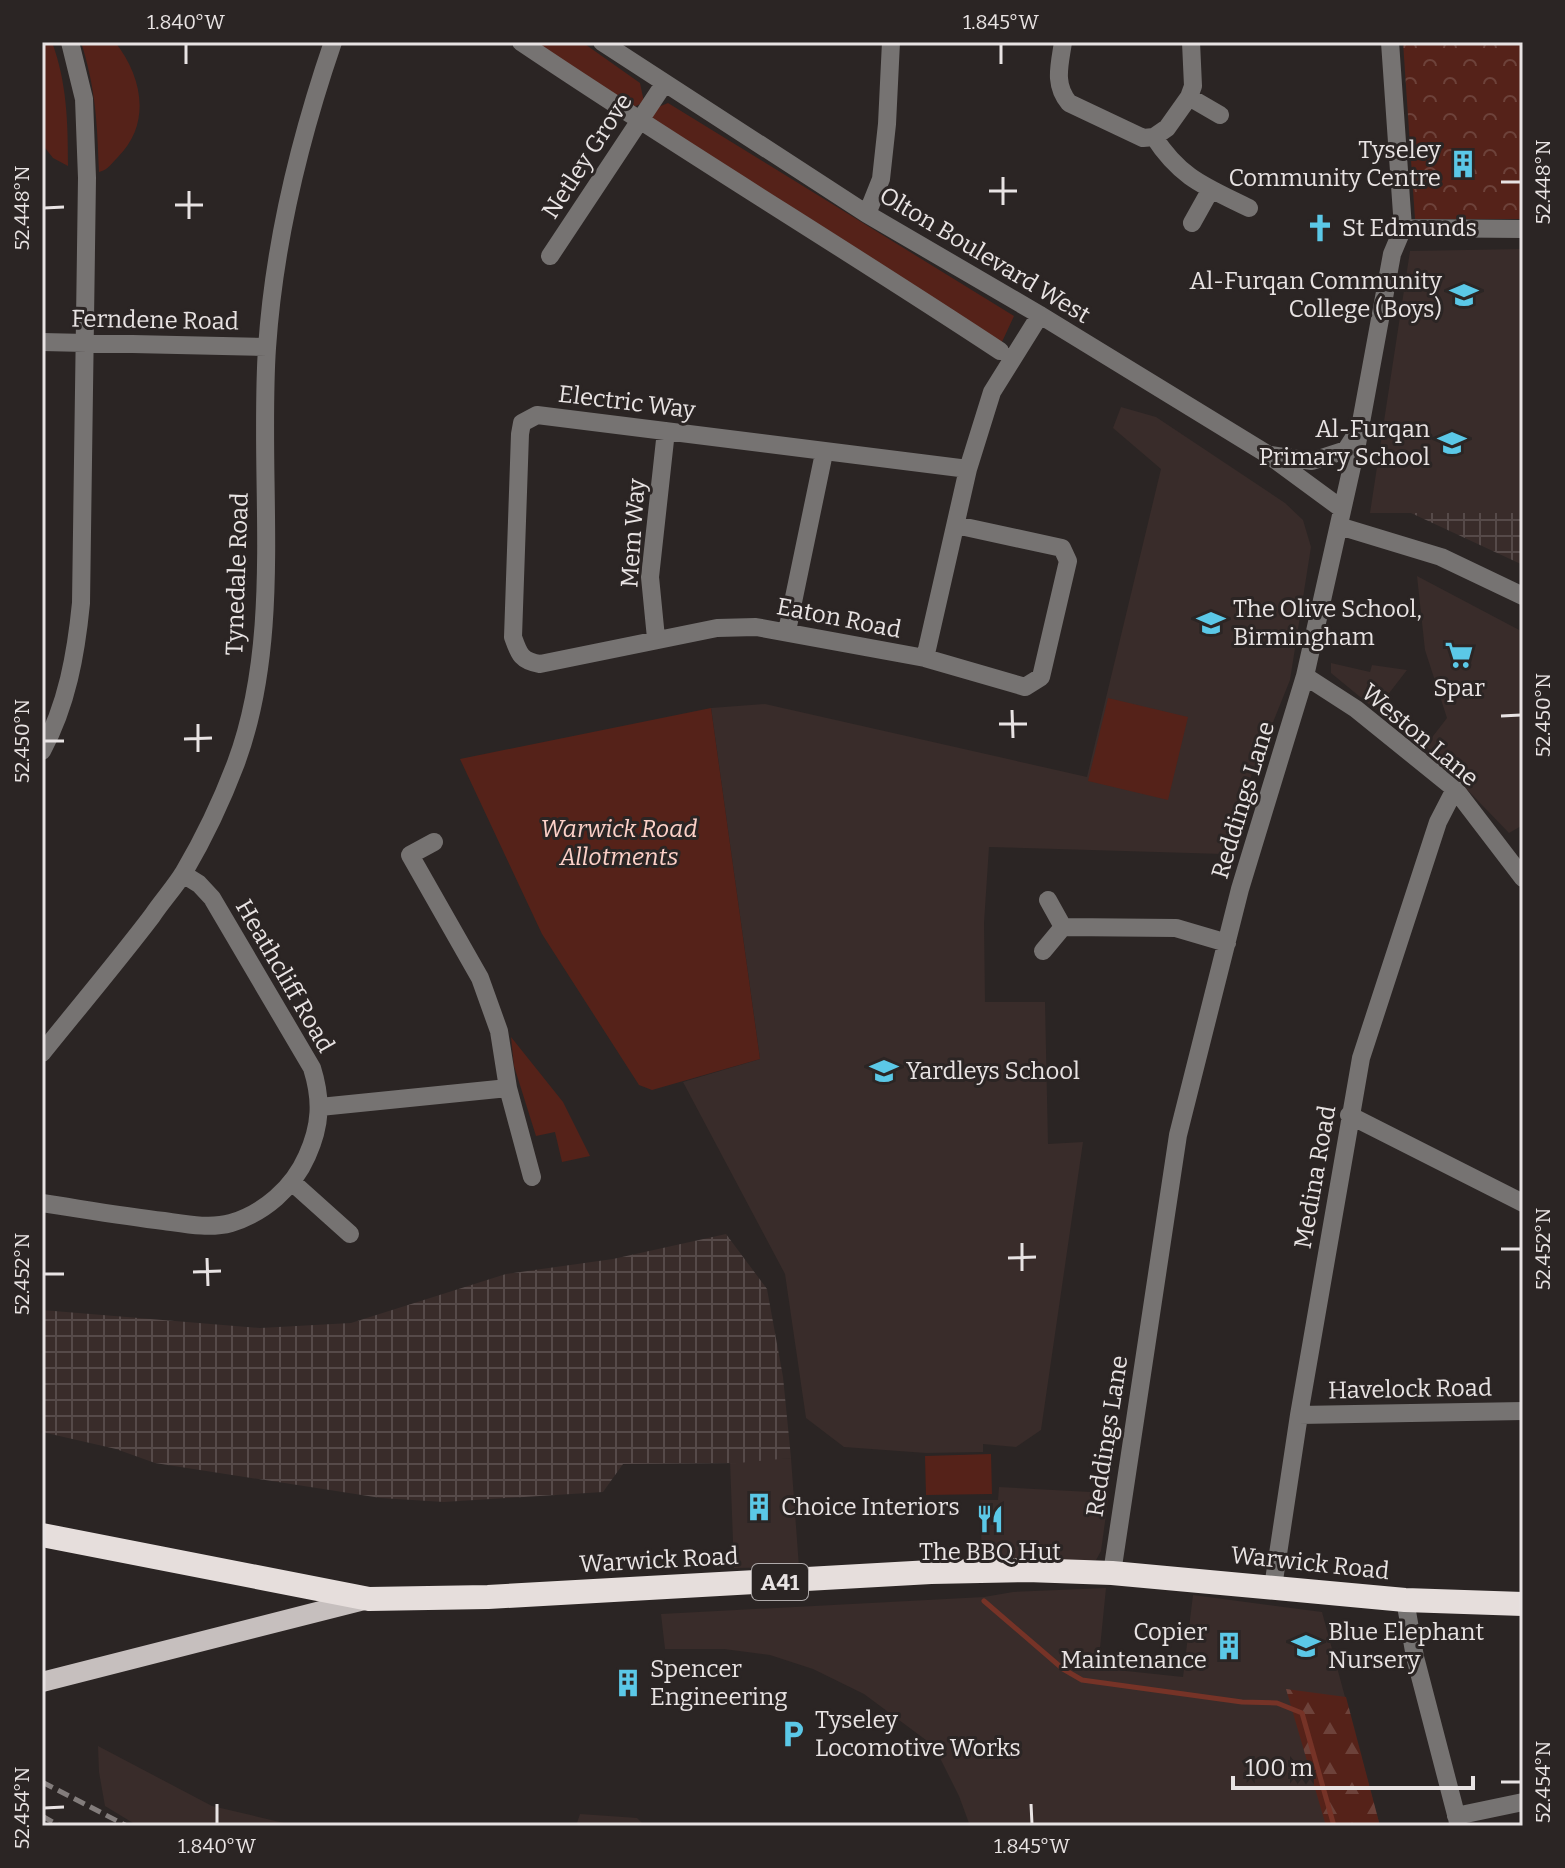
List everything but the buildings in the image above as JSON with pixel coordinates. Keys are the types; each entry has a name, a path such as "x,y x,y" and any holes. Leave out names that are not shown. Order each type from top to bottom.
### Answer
{"highway":[{"name":"Warwick Road","path":"42,1535 369,1599 436,1599 931,1572 1027,1570 1112,1573 1405,1600 1523,1604"}],"main road":[{"path":"259,1626 290,1607 298,1585"},
{"path":"42,1682 369,1599"}],"street":[{"path":"42,751 73,669 78,632 86,126 82,87 70,42"},
{"name":"Tynedale Road","path":"42,1053 183,874 236,763 248,724 261,647 267,347 278,255 308,116 333,42"},
{"path":"521,42 638,121 1000,351"},
{"name":"Olton Boulevard West","path":"602,42 867,214 1040,315 1267,454 1341,518 1441,557 1523,596"},
{"path":"867,214 881,179 891,42"},
{"path":"1063,42 1058,83 1061,94 1069,103 1131,134 1154,137 1167,128 1189,97 1193,86 1191,42"},
{"name":"Reddings Lane","path":"1112,1573 1178,1135 1240,889 1305,676 1341,518 1392,254 1403,228 1390,42"},
{"name":"Netley Grove","path":"550,256 664,84"},
{"path":"1189,97 1220,115"},
{"path":"1154,137 1168,160 1199,185 1249,208"},
{"path":"1192,223 1211,189"},
{"path":"1403,228 1523,229"},
{"name":"Eaton Road","path":"526,662 540,664 717,628 756,627 925,658 968,469 992,392 1040,315"},
{"name":"Ferndene Road","path":"42,342 267,347"},
{"name":"Electric Way","path":"526,662 519,656 513,637 522,423 537,415 968,469"},
{"path":"1267,454 1312,461 1346,450 1359,428"},
{"name":"Mem Way","path":"656,638 650,577 666,431"},
{"path":"787,631 824,453"},
{"path":"925,658 1025,687 1041,677 1068,561 1062,548 956,525"},
{"name":"Weston Lane","path":"1305,676 1356,709 1455,789 1523,878"},
{"name":"Medina Road","path":"1273,1587 1299,1415 1361,1058 1438,822 1455,789"},
{"path":"434,842 410,855 480,978 499,1031 508,1088 532,1177"},
{"name":"Heathcliff Road","path":"42,1203 198,1225 229,1224 256,1212 276,1198 292,1182 313,1142 320,1107 312,1068 212,898 199,884 183,874"},
{"path":"1048,900 1063,927"},
{"path":"1063,927 1176,928 1227,943"},
{"path":"1043,951 1063,927"},
{"path":"320,1107 508,1088"},
{"path":"1349,1115 1523,1203"},
{"path":"292,1182 350,1234"},
{"name":"Havelock Road","path":"1299,1415 1523,1411"},
{"path":"1405,1600 1415,1657 1458,1821 1523,1802"}],"shaded area":[{"name":"Al-Furqan Primary School","path":"1523,249 1523,513 1370,513 1410,251"},
{"name":"Yardleys School","path":"1121,407 1156,417 1285,503 1303,520 1311,547 1290,680 1223,854 989,847 984,923 985,1002 1045,1002 1048,1144 1083,1142 1041,1430 1016,1447 983,1444 983,1452 926,1453 844,1447 806,1418 785,1274 683,1082 760,1059 711,708 765,704 1087,777 1161,469 1113,428"},
{"path":"1411,513 1523,513 1523,565"},
{"path":"1417,576 1523,632 1523,825 1509,833 1423,749 1447,718 1425,650"},
{"path":"1331,663 1370,672 1372,665 1407,670 1376,710 1331,673"},
{"path":"726,1234 767,1289 783,1377 791,1458 738,1463 623,1464 603,1492 444,1502 381,1498 155,1463 116,1449 42,1432 42,1310 260,1328 351,1323 506,1274 613,1259"},
{"path":"791,1458 799,1567 734,1568 730,1461"},
{"path":"999,1487 1109,1493 1101,1551 1096,1560 982,1560 980,1500 998,1500"},
{"path":"1106,1588 1098,1668 1183,1677 1193,1595 1322,1612 1380,1826 970,1826 934,1746 864,1694 813,1669 770,1655 724,1649 665,1649 661,1614 984,1597 1013,1592"},
{"path":"98,1746 212,1806 297,1826 138,1826 105,1806"},
{"path":"580,1814 637,1818 645,1826 576,1826"}],"green space":[{"path":"42,42 52,42 61,72 67,118 68,166 53,158 42,144"},
{"path":"81,42 115,42 137,84 139,115 136,129 129,144 110,166 99,172 95,106"},
{"path":"534,42 582,42 640,83 644,102 632,108"},
{"path":"1403,42 1523,42 1523,219 1415,219"},
{"path":"668,103 1014,316 1001,344 651,121 656,108"},
{"path":"1108,698 1188,717 1168,800 1088,781"},
{"name":"Warwick Road Allotments","path":"711,708 760,1059 652,1090 639,1085 542,934 460,759"},
{"path":"511,1037 563,1102 590,1156 562,1162 555,1132 536,1136 514,1066"},
{"path":"991,1454 992,1494 926,1495 925,1456"},
{"path":"1286,1689 1346,1697 1380,1826 1326,1826"}],"waterway":[{"path":"984,1601 1063,1669 1082,1680 1242,1702 1277,1703 1302,1713 1334,1826"}],"railway":[{"path":"42,1782 127,1826"},
{"path":"42,1816 60,1826"}],"place":[{"name":"Tyseley Community Centre","path":"1463,164"},
{"name":"St Edmunds","path":"1320,228"},
{"name":"Al-Furqan Community College (Boys)","path":"1464,295"},
{"name":"Al-Furqan Primary School","path":"1452,443"},
{"name":"The Olive School, Birmingham","path":"1211,623"},
{"name":"Spar","path":"1459,655"},
{"name":"Yardleys School","path":"884,1071"},
{"name":"Choice Interiors","path":"759,1507"},
{"name":"The BBQ Hut","path":"990,1519"},
{"name":"Copier Maintenance","path":"1229,1646"},
{"name":"Blue Elephant Nursery","path":"1306,1646"},
{"name":"Spencer Engineering","path":"628,1683"},
{"name":"Tyseley Locomotive Works","path":"793,1734"}]}
